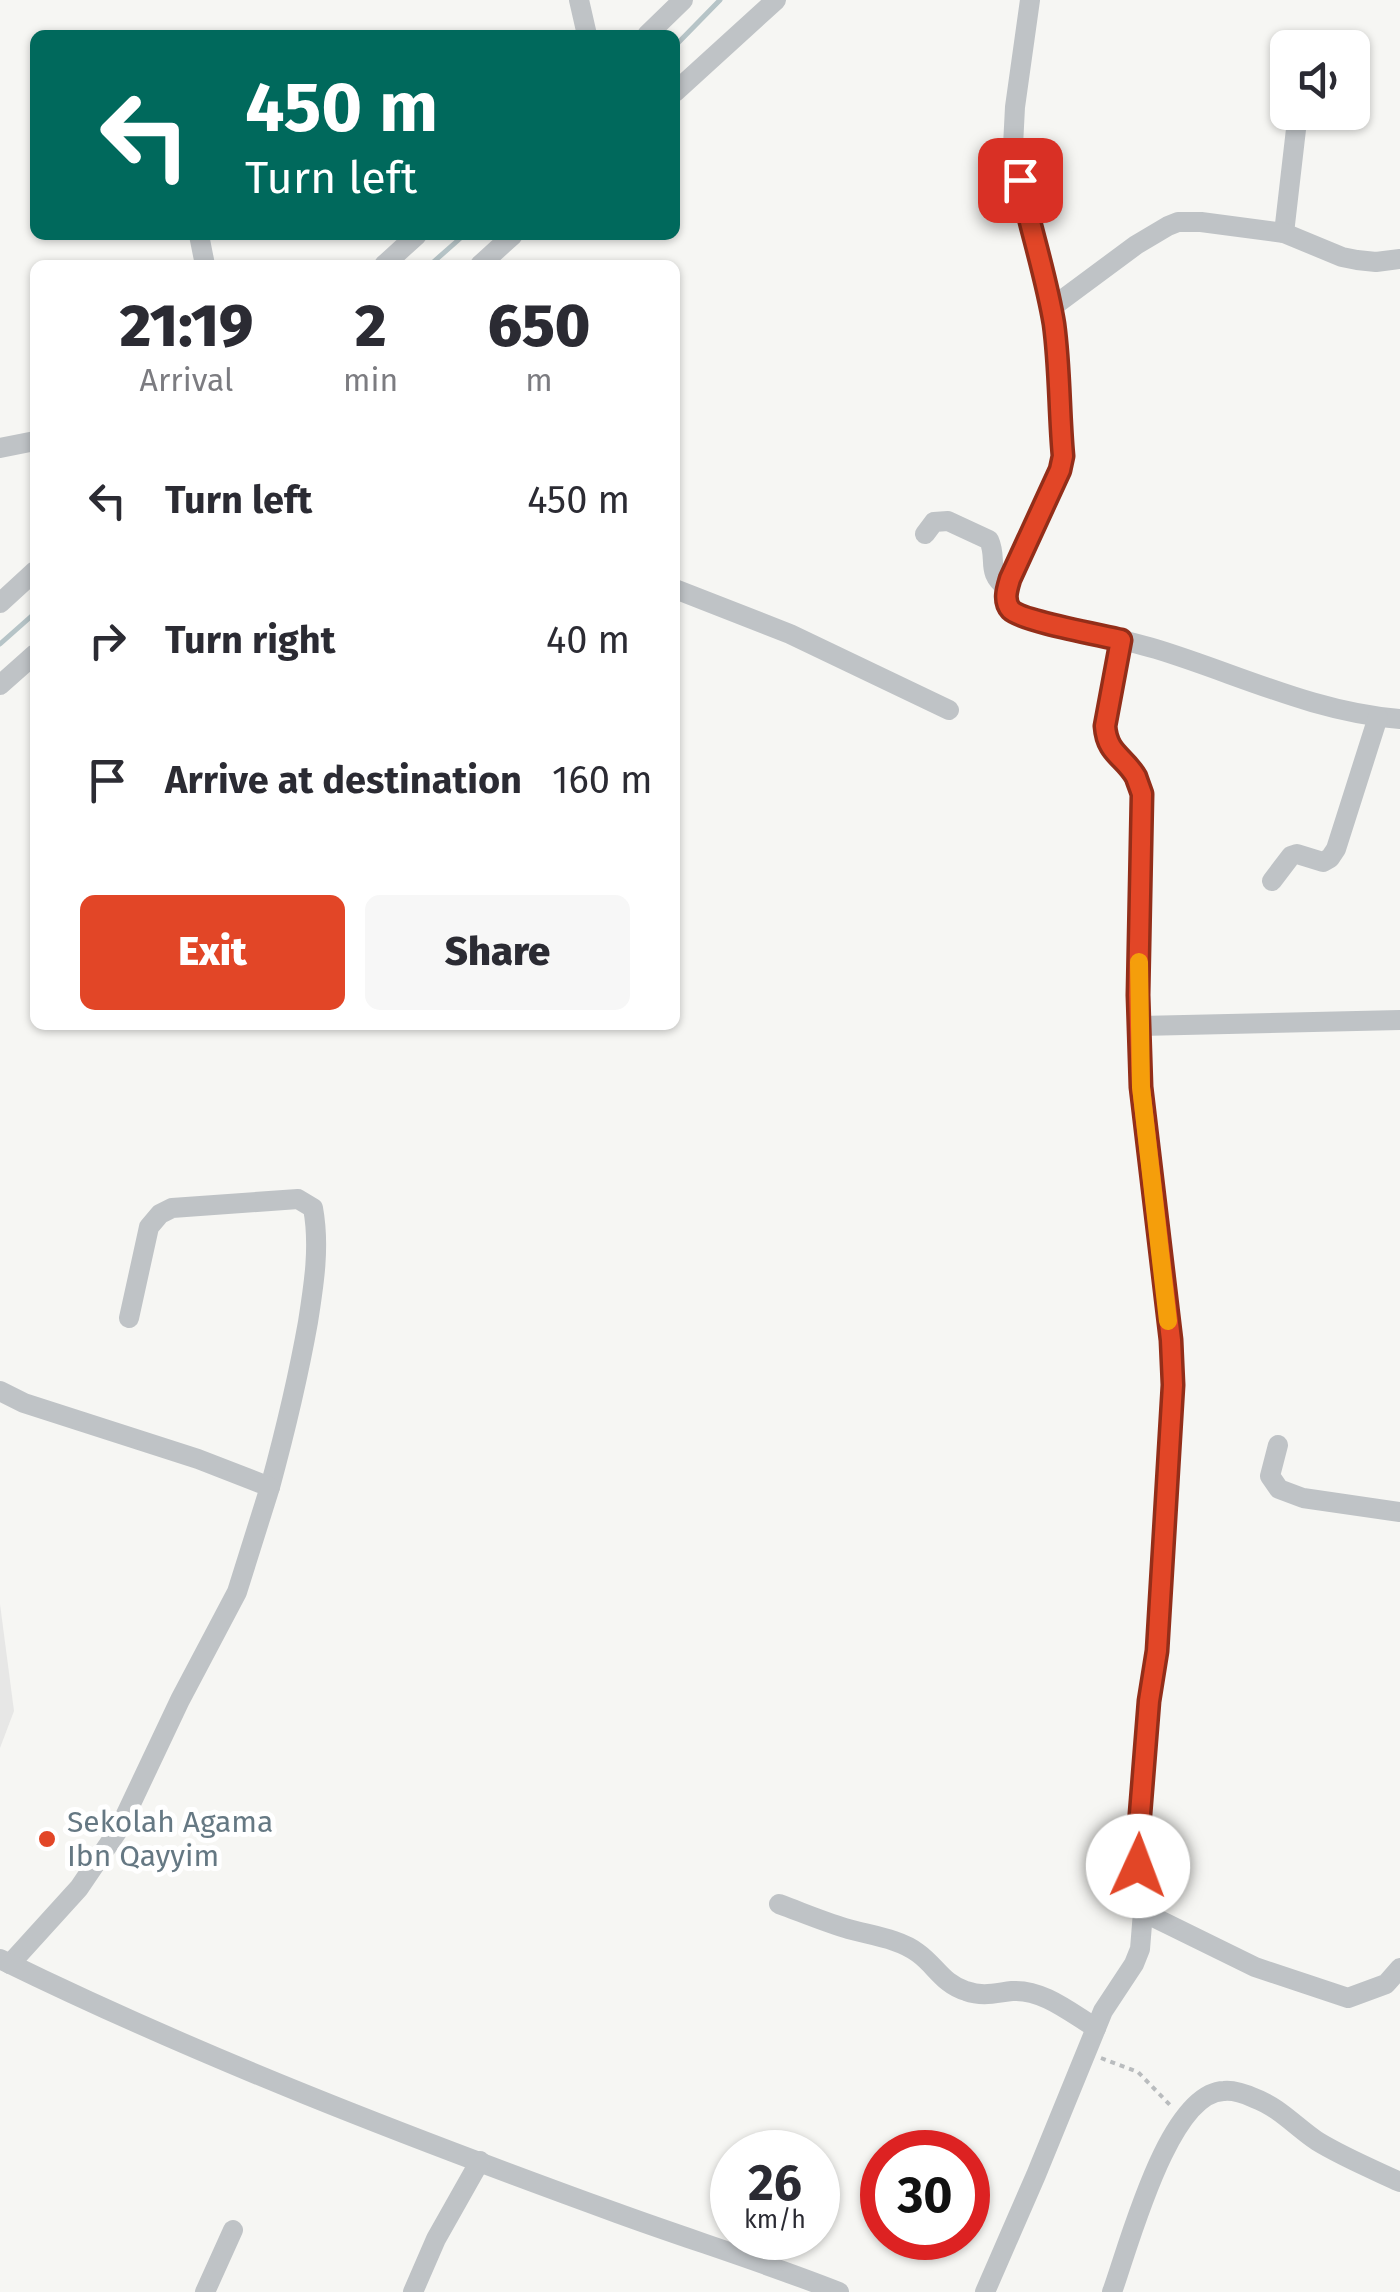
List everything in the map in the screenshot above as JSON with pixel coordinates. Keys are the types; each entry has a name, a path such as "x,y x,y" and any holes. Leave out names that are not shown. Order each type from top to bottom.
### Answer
{"street":[{"path":"579,0 586,30"},
{"path":"652,30 683,0"},
{"path":"680,87 776,0"},
{"path":"1030,0 1013,146 1051,308 1058,352 1063,456 1007,588 1008,605 1014,613 1158,650 1261,688 1361,715 1400,719"},
{"path":"1284,233 1296,130"},
{"path":"1051,308 1136,246 1168,226 1188,221 1284,233 1342,256 1376,262 1400,260"},
{"path":"390,260 412,240"},
{"path":"486,260 508,240"},
{"path":"0,448 30,441"},
{"path":"925,534 934,522 948,521 989,540 995,577 1007,588"},
{"path":"0,602 30,575"},
{"path":"680,592 790,634 949,710"},
{"path":"986,2292 1109,2000 1137,1958 1143,1912 1138,1839 1157,1651 1173,1385 1141,1087 1138,995 1142,794 1135,776 1108,744 1105,726 1121,640"},
{"path":"0,685 30,658"},
{"path":"1272,882 1291,856 1322,862 1336,850 1378,717"},
{"path":"1140,1026 1400,1020"},
{"path":"129,1318 149,1227 160,1214 172,1208 282,1200 298,1200 313,1208 318,1232 314,1285 295,1394 237,1592 118,1829 79,1888 5,1961 310,2096 839,2292"},
{"path":"0,1391 24,1403 198,1459 270,1487"},
{"path":"1278,1445 1270,1476 1279,1489 1303,1498 1400,1512"},
{"path":"779,1904 918,1952 950,1985 965,1991 981,1996 1012,1992 1050,2000 1093,2036"},
{"path":"1143,1912 1255,1967 1348,1998 1389,1982 1400,1968"},
{"path":"1112,2292 1165,2146 1184,2118 1212,2094 1223,2090 1254,2098 1289,2117 1335,2152 1400,2182"},
{"path":"413,2292 436,2239 480,2161"},
{"path":"205,2292 232,2230"}],"path":[{"path":"1093,2036 1102,2059 1138,2072 1184,2118"}],"shaded area":[{"path":"0,1604 14,1711 0,1748"}],"waterway":[{"path":"680,41 720,0"},
{"path":"436,260 458,240"},
{"path":"0,644 30,617"}],"slow traffic":[{"path":"1139,962 1141,1087 1168,1321"}],"place":[{"name":"Sekolah Agama Ibn Qayyim","path":"47,1839"}],"route":[{"path":"1020,180 1047,286 1058,352 1063,456 1006,596 1014,613 1121,640 1106,737 1135,776 1142,794 1138,995 1141,1087 1173,1385 1157,1651 1149,1701 1138,1866"}]}
